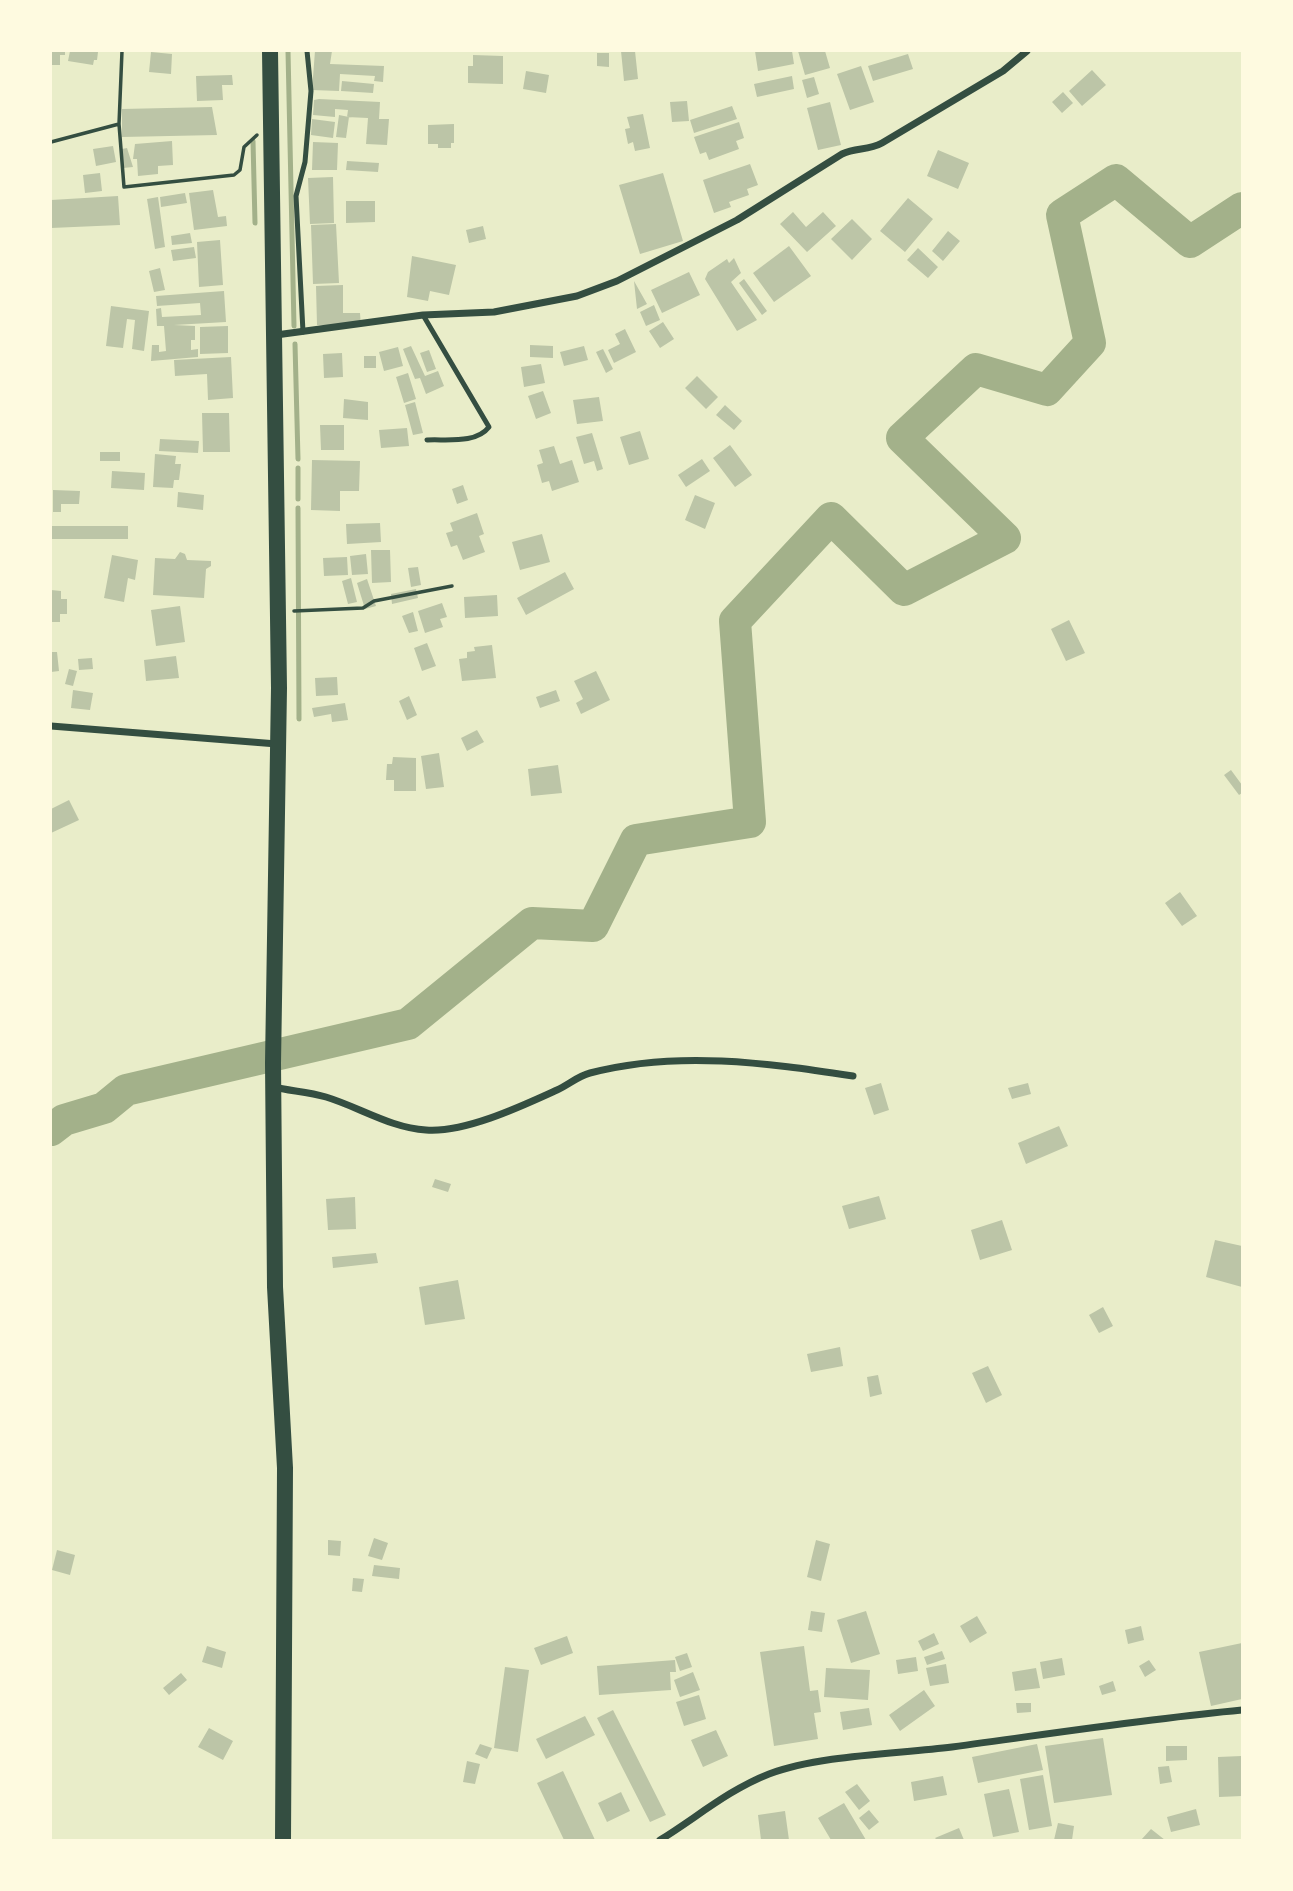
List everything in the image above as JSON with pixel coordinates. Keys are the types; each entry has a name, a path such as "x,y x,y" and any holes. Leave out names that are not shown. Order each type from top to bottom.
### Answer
{"main road":[{"path":"270,51 278,611 276,1020 273,1063 275,1287 285,1468 283,1840"}],"street":[{"path":"276,335 423,315 494,312 539,305 577,296 617,281 737,220 842,154 854,149 867,151 882,144 1003,71 1027,51"},
{"path":"52,724 277,744"},
{"path":"273,1087 325,1097 387,1121 427,1131 467,1124 525,1104 586,1074 633,1064 673,1060 768,1063 853,1076"},
{"path":"660,1840 741,1785 772,1773 843,1758 951,1747 1155,1718 1242,1710"}],"lane":[{"path":"303,332 296,195 307,137 311,91 307,51"},
{"path":"423,315 489,427 483,435 467,439 427,439"}],"path":[{"path":"122,51 119,124 124,187 234,175 240,170 244,147 250,139 272,129"},
{"path":"51,142 119,124"},
{"path":"278,611 363,608 374,601 453,586"}],"building":[{"path":"51,51 65,51 65,55 60,55 60,65 51,65"},
{"path":"70,51 98,52 97,60 94,60 93,65 68,61"},
{"path":"315,51 332,51 330,64 384,66 383,82 374,81 375,76 340,74 339,91 312,90"},
{"path":"621,51 635,51 638,79 624,81"},
{"path":"755,51 792,51 794,64 758,71"},
{"path":"798,51 825,51 830,68 805,75"},
{"path":"151,52 172,54 171,74 149,72"},
{"path":"597,53 609,53 609,67 597,66"},
{"path":"908,54 913,69 873,81 868,66"},
{"path":"473,55 503,56 503,84 468,83 468,66 473,66"},
{"path":"861,66 874,102 850,110 837,74"},
{"path":"1092,70 1106,85 1082,106 1069,91"},
{"path":"526,71 549,75 546,93 523,89"},
{"path":"232,75 233,85 222,85 223,100 197,101 196,76"},
{"path":"792,76 794,89 757,97 754,84"},
{"path":"814,77 819,94 807,98 802,80"},
{"path":"342,81 374,84 373,93 341,91"},
{"path":"1063,92 1073,103 1062,113 1052,102"},
{"path":"314,100 380,102 379,119 389,119 387,145 366,144 368,118 347,117 348,110 335,109 335,117 313,115"},
{"path":"687,101 689,121 672,122 670,102"},
{"path":"830,102 841,145 818,150 807,108"},
{"path":"732,106 737,119 694,133 690,120"},
{"path":"212,107 217,135 122,137 122,109"},
{"path":"643,114 650,148 635,151 633,142 628,144 625,129 630,128 627,117"},
{"path":"339,115 349,117 346,138 336,137"},
{"path":"312,119 335,122 333,138 311,135"},
{"path":"739,122 744,138 736,141 739,149 709,160 706,152 700,154 694,137"},
{"path":"454,124 454,143 451,143 451,148 438,148 438,144 428,144 428,125"},
{"path":"172,141 173,165 158,166 158,174 138,176 137,159 133,159 135,144"},
{"path":"313,142 338,143 337,170 312,170"},
{"path":"113,146 116,162 96,166 93,149"},
{"path":"127,148 133,167 123,168 122,149"},
{"path":"938,150 969,163 958,189 927,176"},
{"path":"347,161 379,163 378,172 346,170"},
{"path":"750,164 758,185 747,189 749,195 729,202 731,207 714,213 703,180"},
{"path":"100,173 102,191 85,193 83,175"},
{"path":"663,173 683,241 640,254 619,185"},
{"path":"333,177 334,223 310,224 308,178"},
{"path":"213,190 218,217 226,216 227,226 194,230 189,193"},
{"path":"185,193 187,203 161,207 160,197"},
{"path":"118,196 120,225 51,228 51,200"},
{"path":"158,197 165,247 155,249 147,199"},
{"path":"908,198 933,219 905,252 880,231"},
{"path":"346,201 375,201 375,222 346,223"},
{"path":"793,212 806,227 823,212 836,226 807,252 780,224"},
{"path":"852,219 872,239 852,260 831,239"},
{"path":"336,224 339,283 313,284 311,225"},
{"path":"483,226 486,239 469,243 466,230"},
{"path":"948,231 960,241 943,261 932,251"},
{"path":"190,233 192,243 172,245 171,236"},
{"path":"220,240 223,285 199,287 197,242"},
{"path":"789,246 811,276 774,302 753,273"},
{"path":"194,247 196,258 173,261 171,250"},
{"path":"918,248 938,267 928,278 907,260"},
{"path":"412,256 456,265 449,295 430,291 428,301 407,297"},
{"path":"734,258 741,273 731,282 757,320 737,331 705,279 708,272 727,259 729,263"},
{"path":"160,268 165,290 154,292 149,271"},
{"path":"689,272 700,295 662,313 651,290"},
{"path":"744,279 767,311 762,315 739,283"},
{"path":"634,281 647,304 637,309"},
{"path":"343,285 343,313 360,313 361,327 317,325 316,286"},
{"path":"224,291 226,322 174,325 195,326 195,340 191,340 191,350 198,349 198,357 151,361 152,345 159,345 159,352 166,351 164,326 157,326 156,309 161,308 162,317 201,315 200,303 157,306 156,296"},
{"path":"654,305 660,320 646,326 640,312"},
{"path":"111,306 149,311 144,351 132,349 135,320 127,319 123,348 106,346"},
{"path":"663,322 674,339 660,348 649,331"},
{"path":"228,326 228,353 200,354 200,327"},
{"path":"625,329 636,352 614,363 608,350 620,344 615,334"},
{"path":"530,345 553,346 553,358 530,357"},
{"path":"411,346 425,376 438,371 444,386 426,394 420,378 415,379 403,349"},
{"path":"584,346 588,360 564,366 560,352"},
{"path":"398,347 403,366 384,371 379,352"},
{"path":"603,349 613,369 606,373 596,352"},
{"path":"429,350 436,369 427,372 420,353"},
{"path":"342,353 343,377 324,378 323,354"},
{"path":"364,356 376,356 376,368 364,368"},
{"path":"231,357 233,398 208,400 207,374 175,376 174,360"},
{"path":"541,364 545,383 524,387 521,367"},
{"path":"408,373 416,399 404,403 396,377"},
{"path":"697,376 718,397 706,409 685,388"},
{"path":"543,391 551,413 536,419 528,396"},
{"path":"599,397 603,421 577,424 573,400"},
{"path":"344,399 368,402 368,420 343,418"},
{"path":"415,402 423,433 413,435 405,405"},
{"path":"725,405 742,421 734,430 716,415"},
{"path":"202,413 229,413 230,452 203,452"},
{"path":"320,425 344,425 344,450 321,450"},
{"path":"407,428 409,446 381,448 379,430"},
{"path":"640,431 649,459 629,465 620,437"},
{"path":"592,433 603,469 597,471 594,461 584,464 576,437"},
{"path":"160,439 199,441 198,453 159,451"},
{"path":"730,445 752,475 735,487 713,458"},
{"path":"554,446 560,464 572,460 579,482 552,491 549,481 542,483 537,465 543,463 539,450"},
{"path":"100,452 120,452 120,461 100,461"},
{"path":"155,454 176,456 175,464 181,464 179,480 174,480 173,488 153,487"},
{"path":"702,459 710,471 686,487 678,475"},
{"path":"312,460 360,461 359,491 340,491 340,511 311,510"},
{"path":"112,471 145,473 144,490 111,488"},
{"path":"463,485 468,500 457,504 452,489"},
{"path":"53,490 80,491 79,504 61,504 61,512 53,512"},
{"path":"178,492 204,495 203,510 177,507"},
{"path":"695,495 715,503 705,529 685,520"},
{"path":"477,513 484,534 479,536 485,552 463,560 457,545 451,547 446,533 453,531 450,523"},
{"path":"380,523 381,542 347,544 346,524"},
{"path":"51,526 128,526 128,539 51,539"},
{"path":"542,534 550,562 520,570 512,542"},
{"path":"371,550 390,550 391,582 372,583"},
{"path":"180,552 185,554 187,560 211,561 211,566 206,569 204,598 153,595 155,558 175,559"},
{"path":"366,554 368,574 352,575 350,556"},
{"path":"112,555 138,560 135,580 128,578 124,602 104,598"},
{"path":"347,557 348,575 324,576 323,558"},
{"path":"418,567 421,585 411,587 408,568"},
{"path":"565,572 574,589 526,615 517,598"},
{"path":"351,578 357,602 348,604 342,581"},
{"path":"367,579 376,606 365,609 357,583"},
{"path":"416,589 418,598 392,604 391,594"},
{"path":"51,590 61,591 61,599 67,599 67,614 60,614 60,622 51,622"},
{"path":"497,595 498,616 465,618 464,597"},
{"path":"442,603 447,617 440,619 443,627 425,633 418,611"},
{"path":"180,606 185,642 156,646 151,610"},
{"path":"413,612 418,631 409,633 402,616"},
{"path":"1069,620 1085,653 1066,661 1051,629"},
{"path":"427,643 436,666 422,671 414,648"},
{"path":"492,645 496,678 462,681 459,659 467,658 467,652 475,651 474,647"},
{"path":"51,652 57,652 59,671 51,672"},
{"path":"176,656 179,678 146,681 144,660"},
{"path":"92,658 93,669 79,670 78,659"},
{"path":"69,669 77,671 73,686 65,684"},
{"path":"596,671 610,700 581,714 576,703 583,699 574,681"},
{"path":"337,677 338,695 316,696 315,678"},
{"path":"73,690 93,693 90,710 71,708"},
{"path":"556,690 560,701 540,708 536,697"},
{"path":"409,696 417,715 407,720 399,701"},
{"path":"345,703 348,720 332,722 331,714 314,717 312,708"},
{"path":"477,730 484,742 467,751 461,738"},
{"path":"439,753 444,787 426,789 421,756"},
{"path":"393,757 416,758 416,791 394,791 394,780 386,780 387,764 392,764"},
{"path":"558,765 562,793 531,796 528,769"},
{"path":"1231,770 1242,785 1242,793 1239,795 1224,775"},
{"path":"69,800 79,820 51,833 51,809"},
{"path":"1180,892 1197,916 1182,926 1165,903"},
{"path":"881,1083 889,1110 874,1115 865,1088"},
{"path":"1028,1083 1031,1094 1012,1099 1008,1088"},
{"path":"1059,1126 1068,1146 1026,1164 1018,1143"},
{"path":"435,1179 451,1184 448,1192 432,1187"},
{"path":"879,1196 886,1219 849,1229 842,1206"},
{"path":"355,1197 356,1229 328,1230 326,1199"},
{"path":"1002,1220 1012,1250 980,1260 971,1230"},
{"path":"1215,1240 1242,1246 1242,1287 1206,1277"},
{"path":"376,1253 378,1263 333,1268 332,1257"},
{"path":"458,1280 465,1319 425,1325 419,1287"},
{"path":"1103,1307 1113,1326 1099,1333 1089,1315"},
{"path":"840,1347 843,1366 811,1372 807,1354"},
{"path":"988,1366 1002,1395 986,1403 972,1373"},
{"path":"878,1375 882,1394 870,1397 867,1377"},
{"path":"374,1538 388,1543 382,1560 368,1556"},
{"path":"328,1540 341,1541 340,1556 328,1555"},
{"path":"816,1540 830,1544 821,1581 807,1577"},
{"path":"57,1550 75,1555 70,1575 52,1570"},
{"path":"374,1565 400,1568 399,1579 372,1576"},
{"path":"353,1578 364,1579 362,1592 352,1591"},
{"path":"811,1611 825,1613 822,1632 808,1630"},
{"path":"866,1611 880,1654 851,1663 837,1620"},
{"path":"977,1616 987,1633 970,1643 960,1626"},
{"path":"1141,1626 1144,1640 1128,1644 1125,1630"},
{"path":"934,1633 939,1644 923,1651 918,1641"},
{"path":"567,1636 573,1653 541,1665 534,1648"},
{"path":"1242,1643 1242,1699 1211,1706 1199,1652"},
{"path":"207,1646 226,1652 222,1668 202,1662"},
{"path":"804,1646 810,1691 818,1690 821,1712 814,1713 818,1739 774,1746 760,1652"},
{"path":"942,1651 945,1659 927,1665 924,1657"},
{"path":"687,1653 692,1667 680,1671 675,1657"},
{"path":"916,1657 918,1671 898,1674 896,1660"},
{"path":"1062,1658 1065,1675 1043,1679 1040,1662"},
{"path":"675,1660 676,1672 670,1672 671,1690 599,1695 597,1666"},
{"path":"1149,1660 1156,1670 1145,1677 1139,1666"},
{"path":"946,1664 949,1683 930,1686 926,1668"},
{"path":"505,1667 529,1670 518,1752 494,1748"},
{"path":"826,1668 870,1670 868,1700 824,1697"},
{"path":"1036,1668 1040,1688 1015,1691 1012,1672"},
{"path":"693,1672 700,1690 680,1697 674,1680"},
{"path":"181,1673 187,1680 169,1695 163,1688"},
{"path":"1113,1681 1116,1691 1102,1695 1099,1686"},
{"path":"924,1690 935,1706 900,1731 889,1715"},
{"path":"699,1695 706,1719 684,1726 676,1702"},
{"path":"1016,1703 1031,1703 1031,1712 1017,1713"},
{"path":"869,1708 872,1725 843,1730 840,1712"},
{"path":"613,1710 666,1815 650,1822 597,1718"},
{"path":"585,1716 595,1735 546,1759 536,1739"},
{"path":"209,1728 233,1741 223,1760 198,1747"},
{"path":"716,1730 728,1756 703,1767 691,1740"},
{"path":"1103,1738 1112,1795 1054,1803 1045,1746"},
{"path":"480,1744 492,1748 487,1759 475,1754"},
{"path":"1037,1744 1043,1770 978,1783 972,1757"},
{"path":"1166,1746 1187,1746 1187,1760 1166,1761"},
{"path":"1242,1756 1242,1796 1219,1797 1218,1757"},
{"path":"467,1761 480,1764 475,1784 463,1782"},
{"path":"1169,1766 1172,1782 1160,1784 1158,1767"},
{"path":"563,1771 595,1840 564,1840 537,1783"},
{"path":"1043,1775 1052,1826 1029,1830 1020,1779"},
{"path":"943,1776 947,1795 914,1801 911,1782"},
{"path":"857,1784 870,1801 859,1810 845,1792"},
{"path":"1009,1789 1019,1832 993,1837 984,1794"},
{"path":"621,1792 630,1811 607,1822 598,1803"},
{"path":"844,1803 866,1840 831,1840 818,1818"},
{"path":"1196,1809 1200,1825 1171,1832 1167,1817"},
{"path":"869,1810 879,1822 869,1830 859,1818"},
{"path":"785,1811 789,1840 761,1840 758,1815"},
{"path":"1058,1823 1074,1826 1072,1840 1054,1840"},
{"path":"959,1828 964,1840 935,1838"},
{"path":"1151,1829 1165,1840 1141,1840"}],"waterway":[{"path":"288,51 294,326"},
{"path":"253,141 255,223"},
{"path":"51,1130 64,1120 104,1108 126,1090 408,1024 532,923 593,926 636,840 750,822 735,621 831,518 904,590 1005,538 902,438 976,369 1047,390 1090,343 1062,215 1116,180 1190,242 1242,208"},
{"path":"295,344 298,459"},
{"path":"298,468 298,499"},
{"path":"298,508 299,719"}]}
